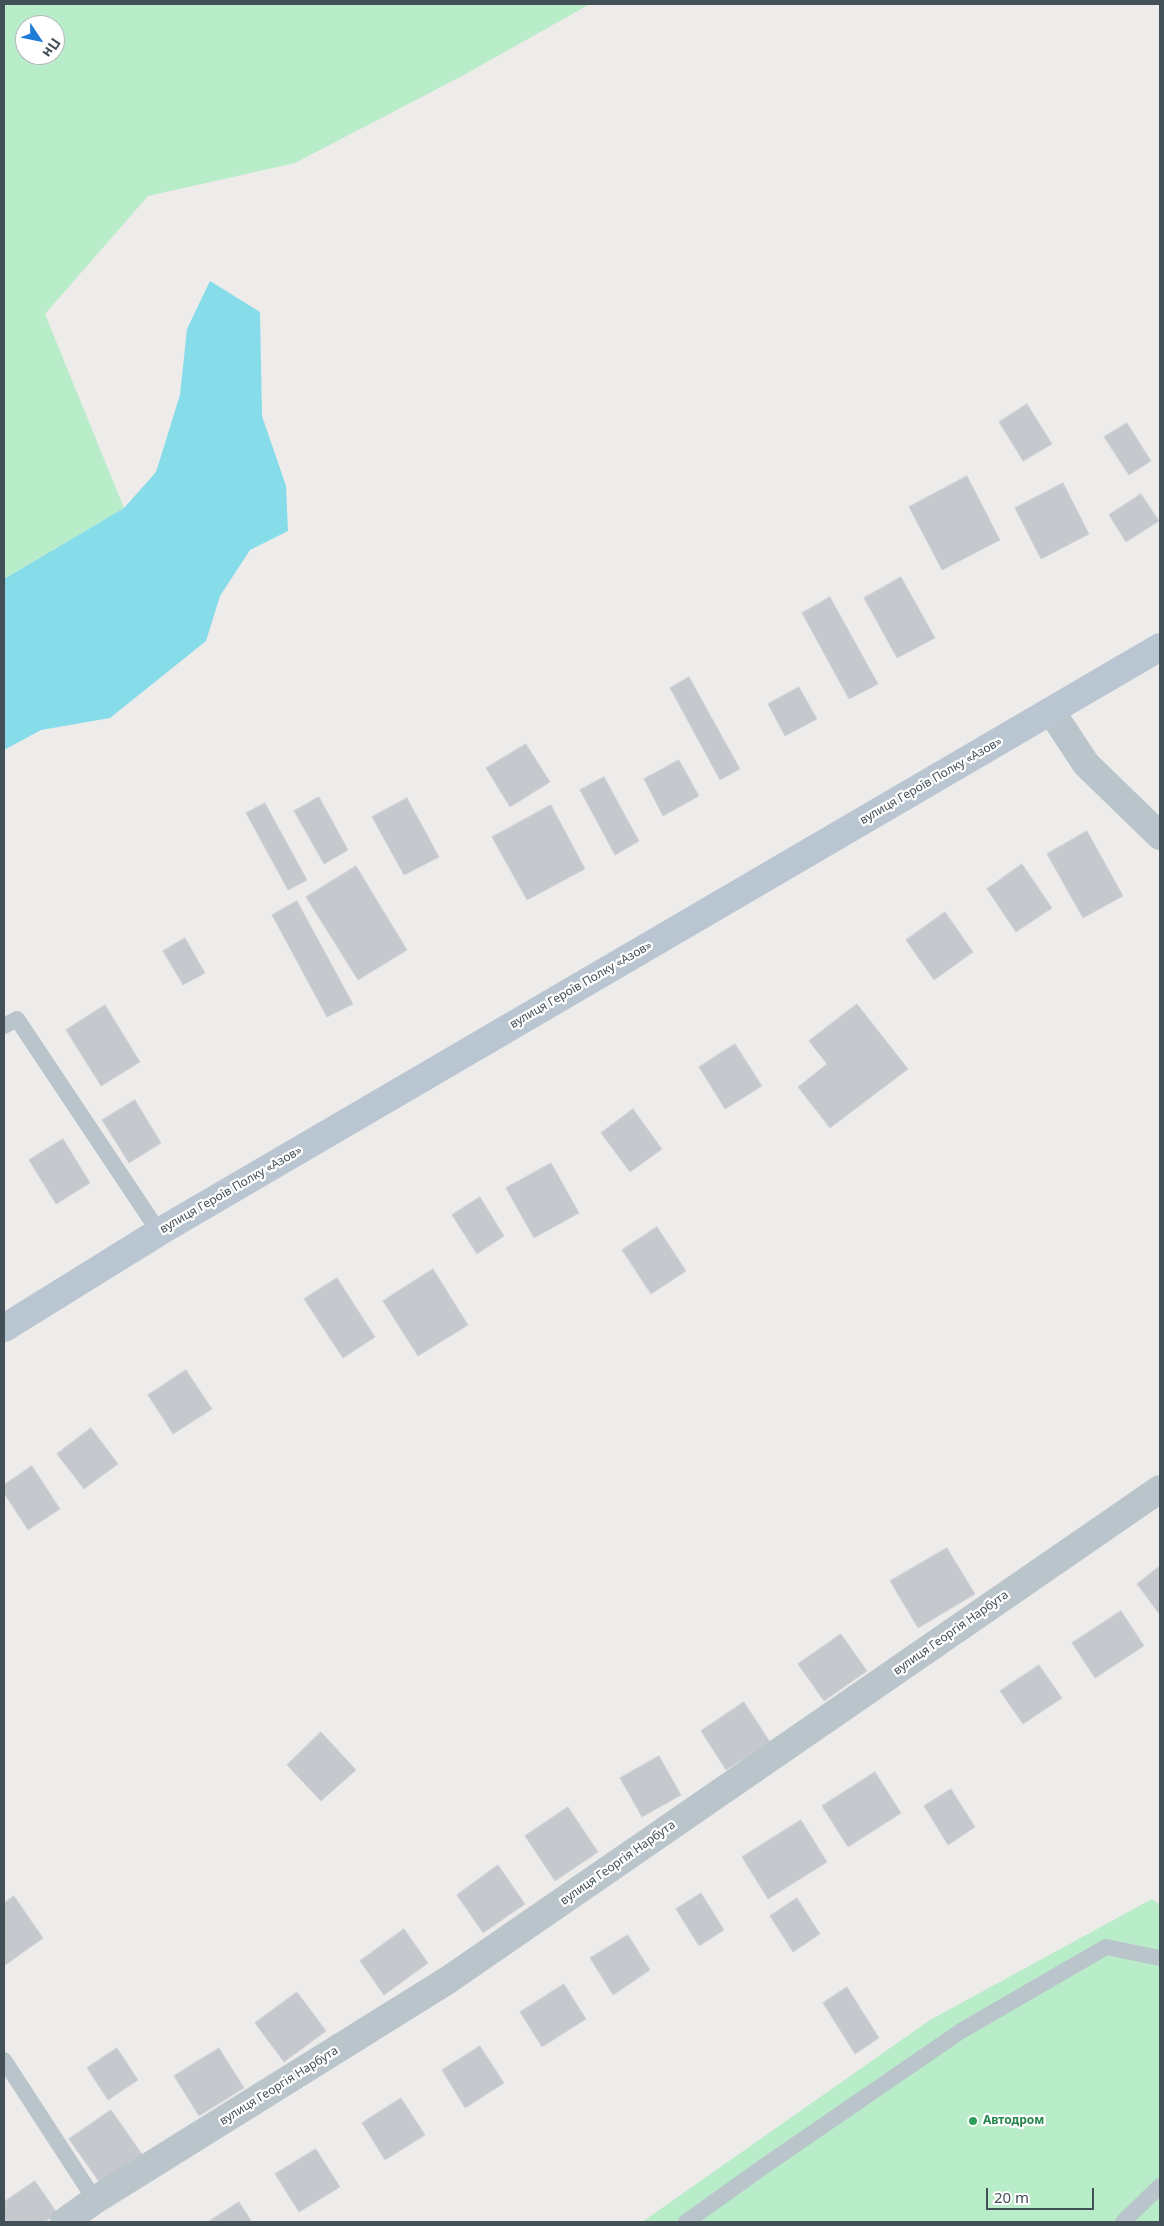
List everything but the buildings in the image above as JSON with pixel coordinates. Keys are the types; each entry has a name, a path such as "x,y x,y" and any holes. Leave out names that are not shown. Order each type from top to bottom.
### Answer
{"main road":[{"name":"вулиця Героїв Полку «Азов»","path":"4,1328 159,1232 1160,647"}],"street":[{"path":"1051,711 1086,764 1160,836"},
{"name":"вулиця Георгія Нарбута","path":"64,2222 95,2200 448,1980 1160,1489"}],"lane":[{"path":"4,1026 17,1019 159,1232"},
{"path":"686,2222 763,2166 961,2031 1106,1947 1160,1958"},
{"path":"4,2060 95,2200"},
{"path":"1123,2222 1160,2186"}],"green space":[{"path":"4,4 590,4 462,76 295,163 148,196 45,314 124,508 4,579"},
{"name":"Автодром","path":"1152,1899 1160,1905 1160,2222 642,2222 930,2020"}],"water":[{"path":"210,281 260,312 262,416 286,486 288,531 250,550 220,596 206,641 110,718 41,730 4,750 4,579 124,508 156,472 180,395 187,329"}],"place":[{"name":"Автодром","path":"973,2121"}]}
